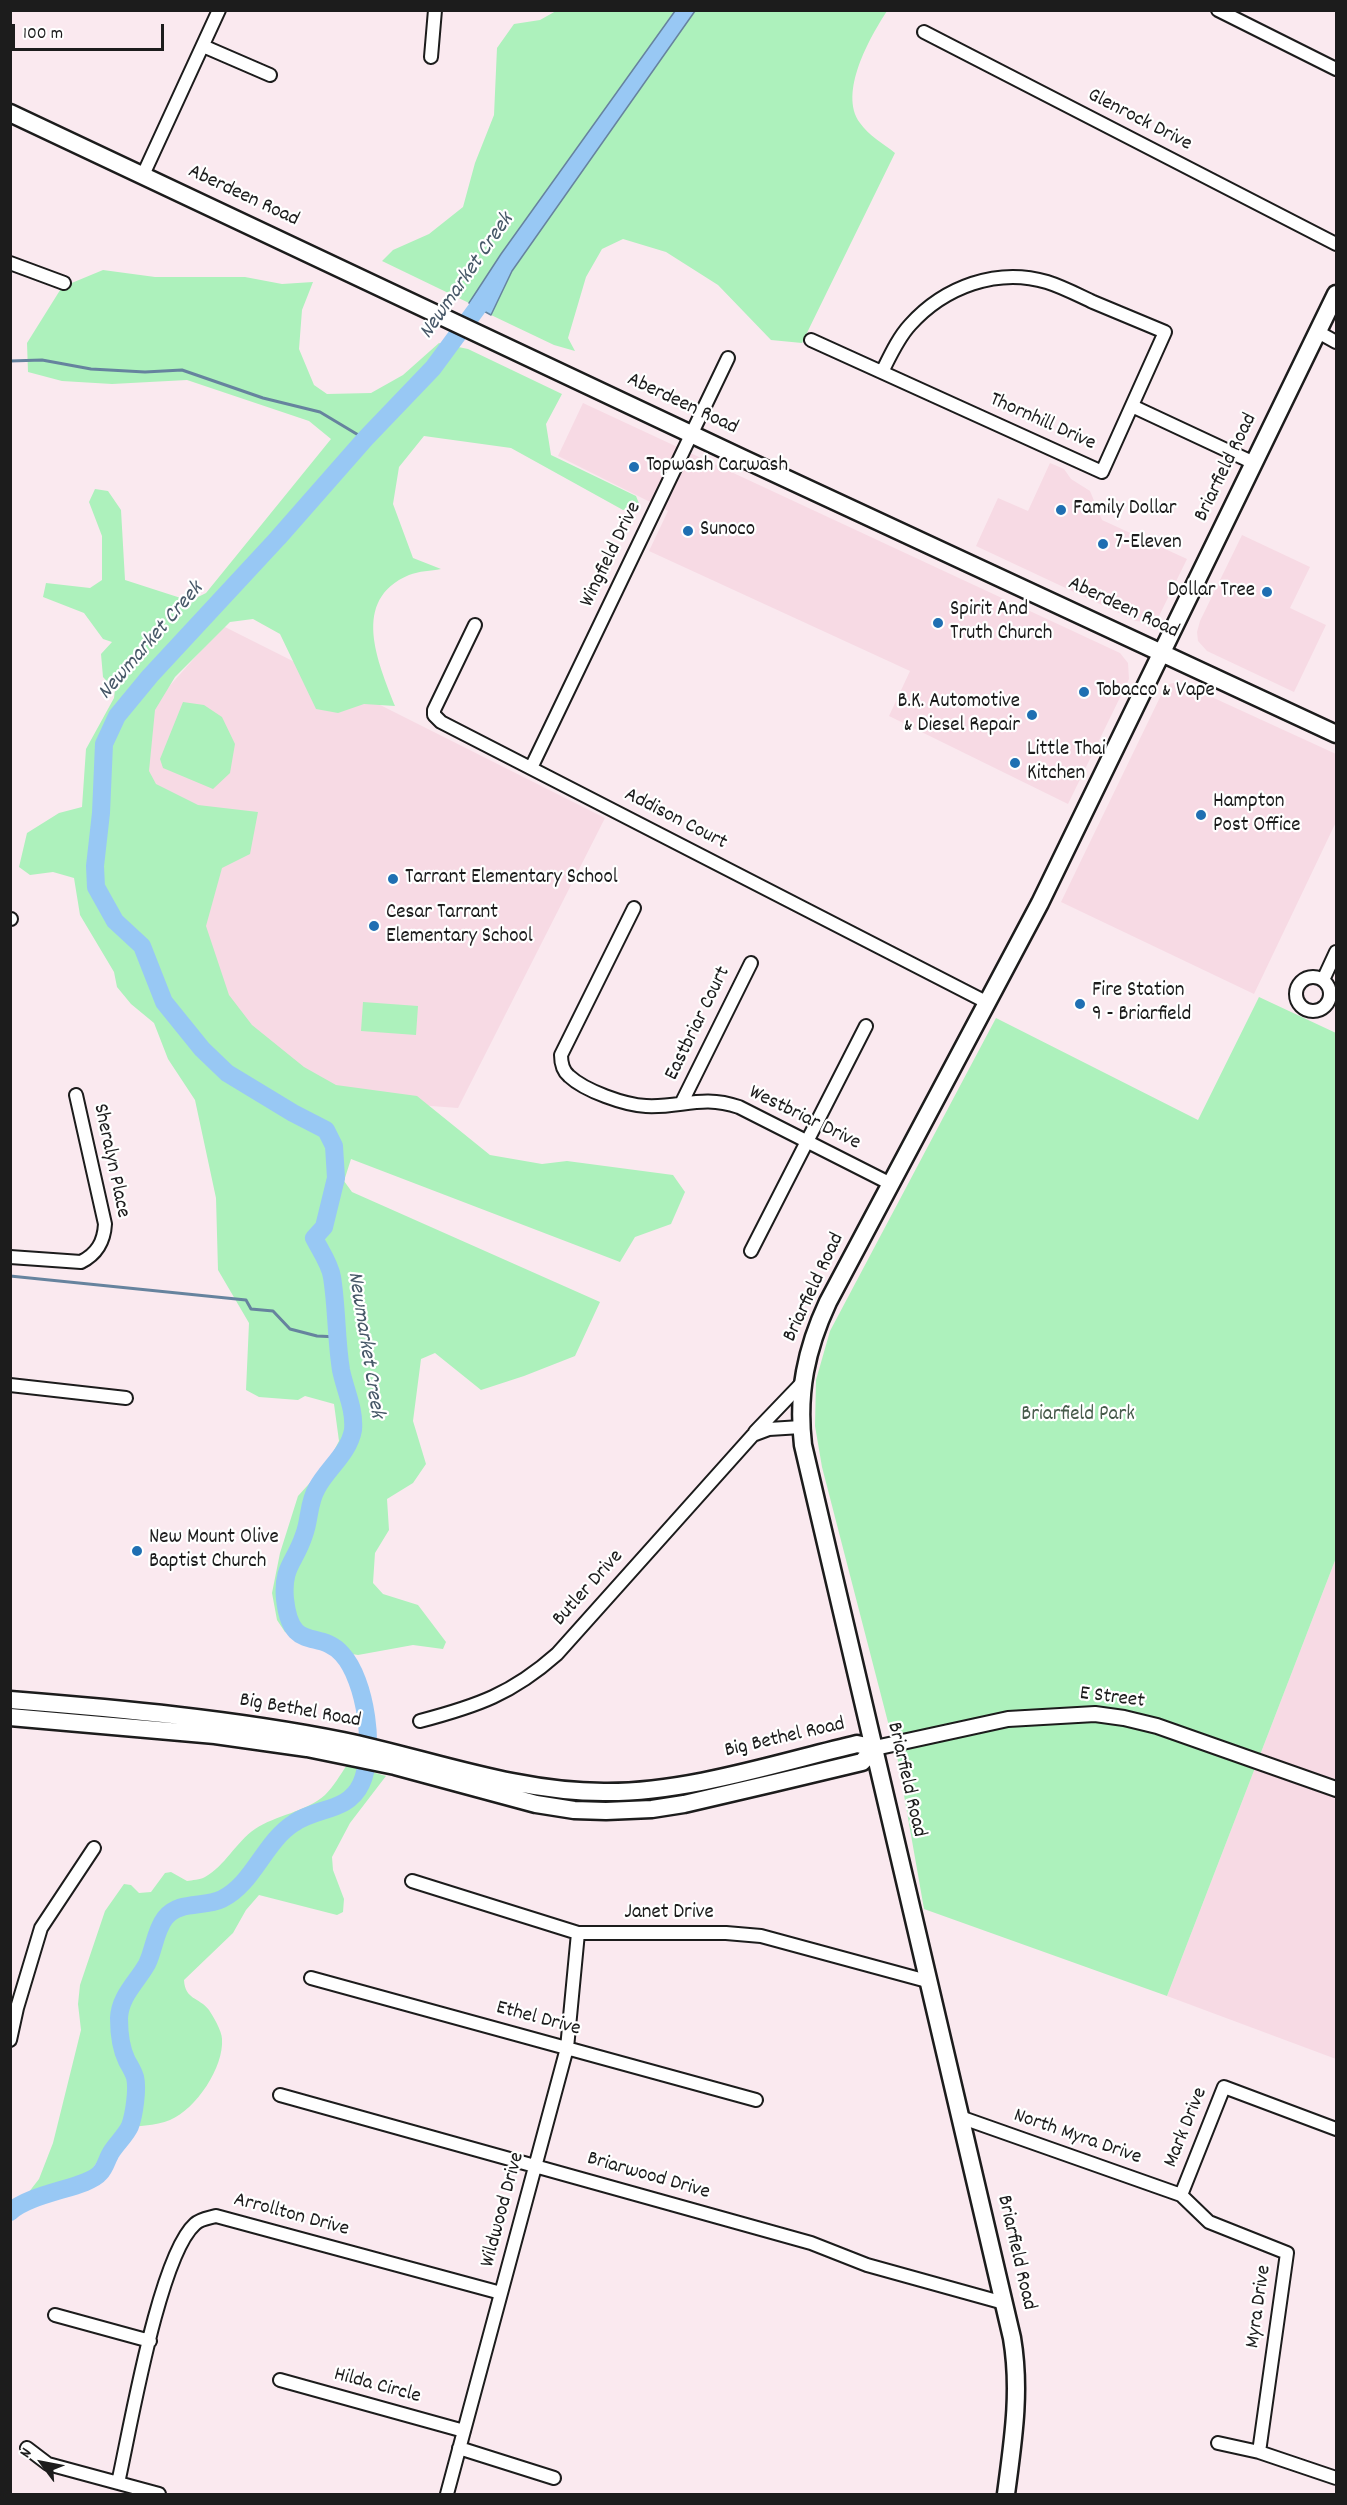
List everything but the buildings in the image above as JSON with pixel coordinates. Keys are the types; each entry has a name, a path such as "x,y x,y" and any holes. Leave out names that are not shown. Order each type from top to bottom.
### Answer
{"main road":[{"name":"Aberdeen Road","path":"10,112 692,434 1336,732"},
{"name":"Briarfield Road","path":"1006,2494 1017,2408 1017,2367 1004,2303 803,1445 802,1383 809,1348 818,1324 1040,903 1336,294"},
{"name":"Big Bethel Road","path":"10,1700 182,1715 379,1756 561,1790 606,1792 667,1788 857,1744 875,1748"},
{"name":"Big Bethel Road","path":"10,1717 344,1748"}],"street":[{"path":"143,175 219,10"},
{"path":"432,57 435,10"},
{"path":"1218,10 1336,69"},
{"name":"Glenrock Drive","path":"924,32 1336,244"},
{"path":"203,46 270,75"},
{"path":"10,263 64,283"},
{"path":"882,372 895,346 909,326 940,298 986,278 1035,279 1165,332 1132,406 1254,463"},
{"path":"1318,332 1336,342"},
{"name":"Thornhill Drive","path":"811,340 1102,472 1132,406"},
{"name":"Wingfield Drive","path":"531,768 728,358"},
{"name":"Addison Court","path":"475,625 437,704 434,715 441,722 988,1003"},
{"name":"Westbriar Drive","path":"634,908 564,1047 561,1062 569,1077 619,1101 647,1107 682,1102 723,1101 891,1184"},
{"path":"1323,980 1336,952"},
{"name":"Eastbriar Court","path":"682,1102 752,963"},
{"path":"751,1251 866,1026"},
{"name":"Sheralyn Place","path":"10,1257 81,1262 99,1248 105,1237 105,1224 76,1095"},
{"name":"Butler Drive","path":"420,1721 473,1707 502,1694 534,1675 572,1637 802,1383"},
{"path":"10,1385 126,1398"},
{"path":"753,1435 769,1429 801,1427"},
{"name":"E Street","path":"875,1748 1008,1719 1095,1714 1124,1718 1167,1730 1336,1789"},
{"path":"10,2040 14,2007 41,1928 94,1848"},
{"name":"Janet Drive","path":"412,1881 578,1933 726,1933 761,1936 927,1982"},
{"name":"Wildwood Drive","path":"447,2494 567,2048 578,1933"},
{"name":"Ethel Drive","path":"311,1977 756,2100"},
{"name":"Mark Drive","path":"1181,2195 1224,2087 1336,2129"},
{"name":"Briarwood Drive","path":"280,2095 811,2243 867,2265 1004,2303"},
{"name":"North Myra Drive","path":"960,2117 1181,2195"},
{"name":"Myra Drive","path":"1181,2195 1209,2222 1287,2253 1259,2452"},
{"name":"Arrollton Drive","path":"118,2483 150,2341 170,2266 183,2238 196,2222 216,2216 501,2293"},
{"path":"55,2315 150,2341"},
{"name":"Hilda Circle","path":"280,2380 464,2431"},
{"path":"1218,2443 1259,2452 1336,2478"},
{"path":"27,2448 48,2464 159,2494"},
{"path":"459,2448 554,2478"}],"shaded area":[{"path":"583,403 1120,653 1128,663 1129,679 1068,804 889,716 910,671 649,551 668,511 558,456"},
{"path":"1050,463 1064,469 1071,479 1090,491 1102,520 1187,559 1159,616 1145,622 1136,621 976,546 998,498 1028,511"},
{"path":"1242,535 1310,567 1290,608 1326,625 1294,692 1207,651 1198,641 1197,632 1200,621"},
{"name":"Cesar Tarrant Elementary School","path":"223,626 605,818 458,1108 350,1100 240,1033 124,737"},
{"path":"1179,682 1336,754 1336,822 1254,994 1061,902 1163,691 1169,684"},
{"path":"1336,1558 1336,2059 1167,1996"}],"green space":[{"path":"556,11 675,11 501,254 469,303 382,261 393,250 429,234 463,207 475,163 494,115 497,48 514,24 540,20"},
{"path":"695,11 887,11 865,50 854,81 853,96 854,111 860,123 895,153 802,343 771,340 718,285 666,252 623,239 602,249 586,277 568,338 575,351 554,345 491,315 512,271"},
{"path":"103,270 155,277 245,277 282,284 313,282 302,310 299,349 314,385 327,394 371,393 403,375 439,343 468,349 562,394 546,424 551,455 636,496 640,506 623,510 511,448 424,436 399,467 393,504 413,558 441,569 409,575 391,586 380,600 374,616 376,652 395,706 364,704 338,713 316,709 280,634 253,619 230,622 175,677 155,710 149,771 156,784 198,805 258,812 250,854 222,868 206,926 229,995 252,1025 304,1067 336,1085 417,1096 490,1155 542,1164 567,1161 673,1175 685,1192 671,1224 635,1237 620,1262 351,1159 344,1181 352,1192 600,1302 575,1356 481,1390 435,1353 421,1359 413,1421 426,1464 413,1483 387,1499 389,1530 375,1553 373,1583 383,1594 418,1605 446,1642 443,1649 413,1645 358,1655 321,1649 285,1632 277,1620 272,1593 280,1553 298,1496 327,1464 339,1441 334,1404 305,1396 298,1400 259,1397 246,1390 249,1323 218,1270 216,1198 195,1100 168,1059 154,1023 131,1004 117,987 114,972 80,915 74,878 53,872 30,875 19,867 27,833 59,813 82,807 86,749 114,698 115,690 103,677 101,654 112,642 103,639 84,613 43,597 46,583 90,588 102,580 102,536 89,502 95,489 108,491 121,510 125,580 190,601 206,593 331,439 309,421 187,380 112,384 62,381 28,372 27,343 62,287"},
{"path":"183,702 204,705 222,717 235,744 230,773 213,789 163,768 160,759"},
{"name":"Briarfield Park","path":"1259,997 1336,1033 1336,1558 1167,1996 924,1909 898,1761 822,1467 815,1426 816,1380 830,1331 996,1018 1198,1120"},
{"path":"363,1002 418,1006 416,1035 361,1031"},
{"path":"347,1765 386,1776 350,1823 332,1857 333,1870 344,1899 343,1912 337,1915 259,1895 246,1910 233,1933 184,1980 190,1995 209,2010 222,2036 218,2062 198,2097 180,2115 170,2120 152,2125 120,2128 89,2174 25,2197 39,2179 53,2143 81,2030 78,2004 80,1985 105,1911 124,1884 131,1885 139,1893 151,1892 165,1873 171,1872 187,1881 205,1877 219,1867 242,1840 255,1829 309,1806 325,1795"}],"water":[{"name":"Newmarket Creek","path":"675,11 695,11 512,271 491,315 469,303 501,254"}],"waterway":[{"name":"Newmarket Creek","path":"10,2212 32,2200 94,2178 102,2171 112,2151 128,2129 134,2109 136,2082 122,2046 120,2010 126,1996 147,1964 165,1918 171,1912 184,1906 215,1902 233,1892 243,1883 284,1831 303,1818 348,1800 361,1784 368,1754 363,1698 350,1666 333,1646 307,1638 293,1628 285,1599 285,1579 304,1535 314,1494 347,1446 353,1430 351,1407 339,1358 331,1272 314,1238 324,1227 336,1178 334,1146 326,1130 227,1073 202,1049 164,1002 142,946 115,921 96,887 95,866 101,813 104,744 117,716 150,676 278,538 365,439 433,368 492,288"},
{"path":"10,361 42,360 91,369 145,372 182,370 263,398 320,412 365,439"},
{"path":"10,1276 246,1300 251,1309 273,1311 290,1329 317,1336 338,1337"},
{"name":"Newmarket Creek","path":"10,2207 17,2207"}],"place":[{"name":"Topwash Carwash","path":"634,467"},
{"name":"Family Dollar","path":"1061,510"},
{"name":"Sunoco","path":"688,531"},
{"name":"7-Eleven","path":"1103,544"},
{"name":"Dollar Tree","path":"1267,592"},
{"name":"Spirit And Truth Church","path":"938,623"},
{"name":"Tobacco & Vape","path":"1084,692"},
{"name":"B.K. Automotive & Diesel Repair","path":"1032,715"},
{"name":"Little Thai Kitchen","path":"1015,763"},
{"name":"Hampton Post Office","path":"1201,815"},
{"name":"Tarrant Elementary School","path":"393,879"},
{"name":"Cesar Tarrant Elementary School","path":"374,926"},
{"name":"Fire Station 9 - Briarfield","path":"1080,1004"},
{"name":"New Mount Olive Baptist Church","path":"137,1551"}]}
